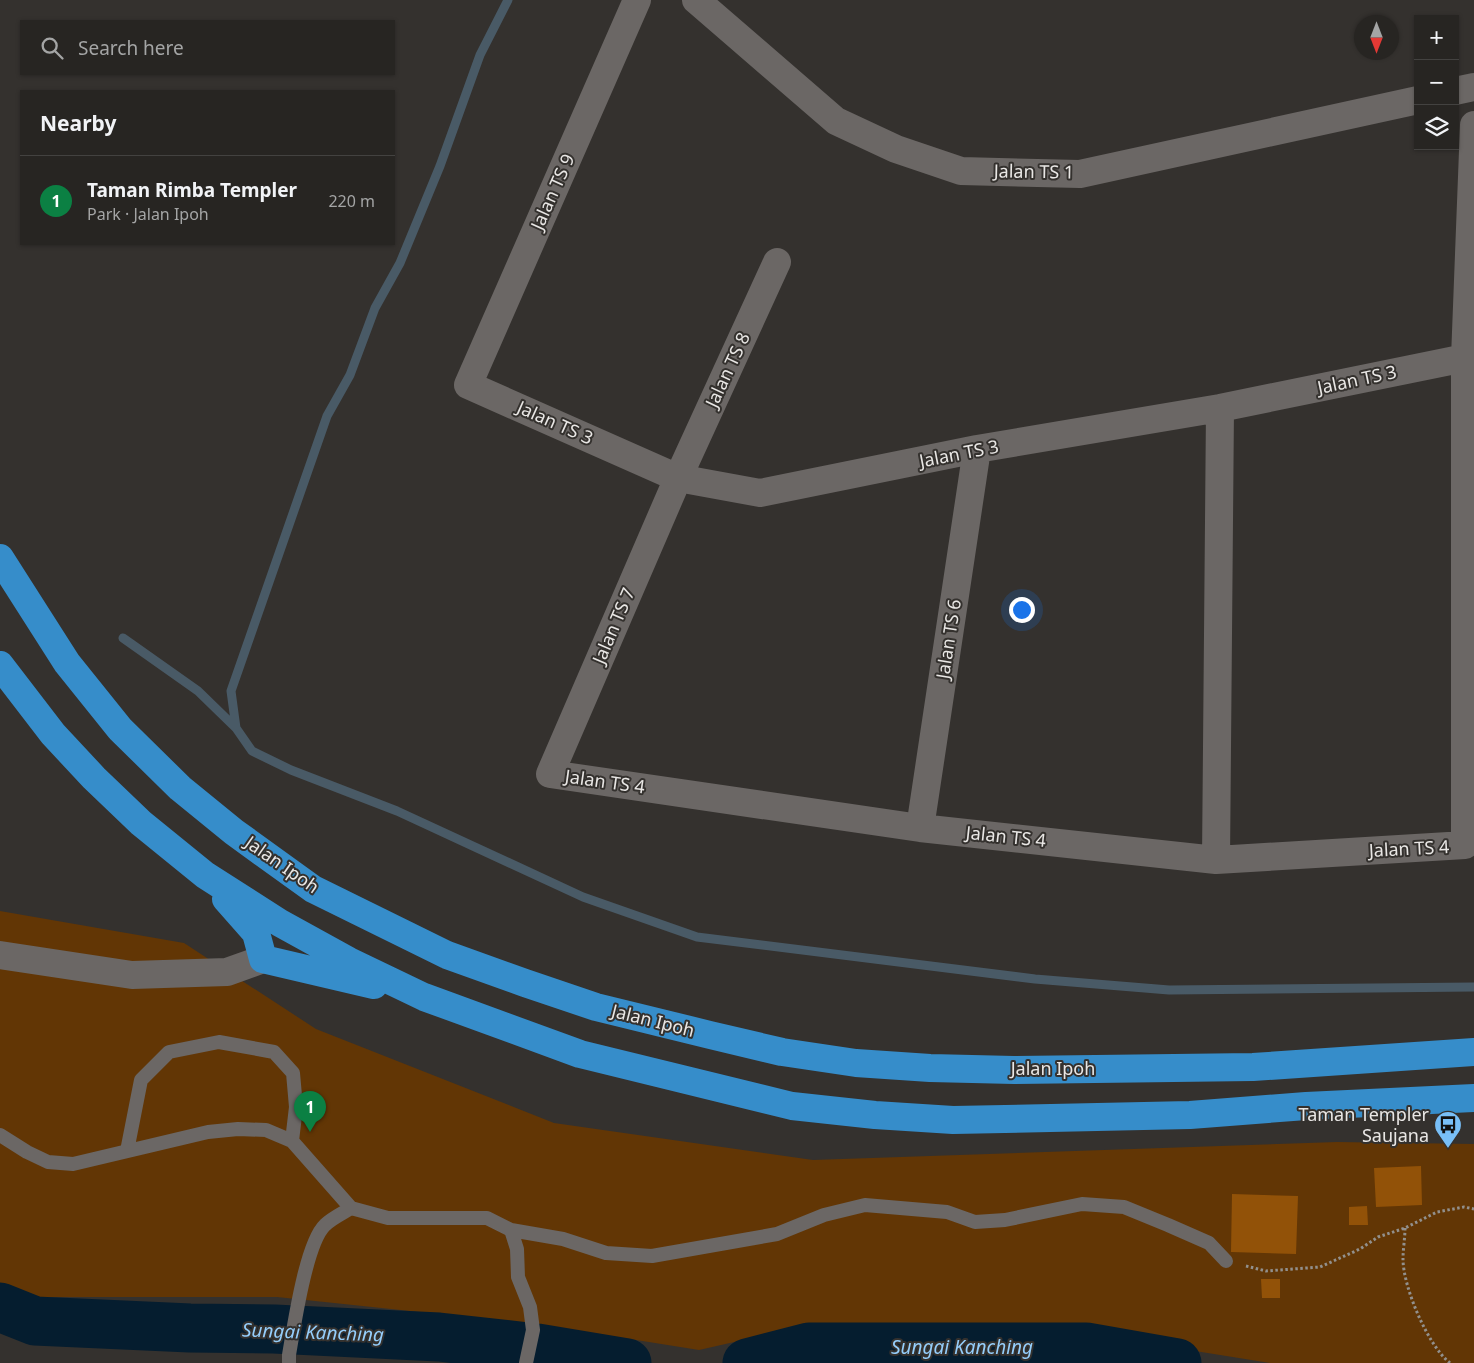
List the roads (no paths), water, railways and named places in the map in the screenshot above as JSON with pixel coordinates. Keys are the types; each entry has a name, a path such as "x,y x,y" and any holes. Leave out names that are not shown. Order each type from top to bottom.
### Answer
{"highway":[{"name":"Jalan Ipoh","path":"0,558 67,663 120,728 180,788 234,832 313,889 372,919 447,955 596,1007 782,1052 856,1063 930,1068 1014,1070 1253,1067 1474,1052"},
{"path":"0,665 53,734 94,778 141,823 205,875 280,923 348,961 424,997 589,1057 792,1106 875,1115 953,1120 1190,1115 1306,1106 1474,1098"},
{"path":"205,875 256,933 262,959 424,997"}],"street":[{"name":"Jalan TS 9","path":"468,385 637,0"},
{"name":"Jalan TS 1","path":"696,0 836,121 896,149 960,171 1080,174 1414,101"},
{"path":"1459,91 1474,87"},
{"path":"1465,358 1474,125"},
{"name":"Jalan TS 8","path":"678,478 778,262"},
{"name":"Jalan TS 3","path":"468,385 678,478 760,492 977,450 1220,408 1465,358"},
{"name":"Jalan TS 4","path":"550,774 920,828 1216,860 1465,846 1465,358"},
{"path":"1216,860 1220,408"},
{"name":"Jalan TS 6","path":"920,828 977,450"},
{"name":"Jalan TS 7","path":"550,774 678,478"},
{"path":"0,955 132,975 228,972 262,959"}],"lane":[{"path":"127,1151 141,1080 169,1052 219,1042 274,1052 292,1073 296,1107 292,1141"},
{"path":"0,1135 27,1152 48,1162 73,1164 208,1132 238,1129 266,1130 292,1141 351,1208 388,1218 487,1218 511,1230 563,1239 606,1253 652,1256 778,1234 824,1215 865,1205 947,1212 975,1222 1005,1220 1082,1204 1124,1208 1168,1225 1209,1243 1226,1261"},
{"path":"289,1359 299,1301 313,1246 324,1225 351,1208"},
{"path":"511,1230 517,1249 518,1277 530,1307 532,1330 526,1363"}],"waterway":[{"path":"508,0 480,55 440,166 400,263 375,308 350,375 327,416 231,691 236,728 252,751 291,770 397,811 583,897 697,937 1035,979 1169,990 1474,987"},
{"path":"123,638 198,691 236,728"},
{"name":"Sungai Kanching","path":"0,1307 35,1321 439,1337 537,1348 627,1363"},
{"name":"Sungai Kanching","path":"747,1363 809,1347 1086,1347 1177,1363"}],"place":[{"name":"Taman Rimba Templer","path":"310,1132"},
{"name":"Taman Templer Saujana","path":"1448,1149"}]}
